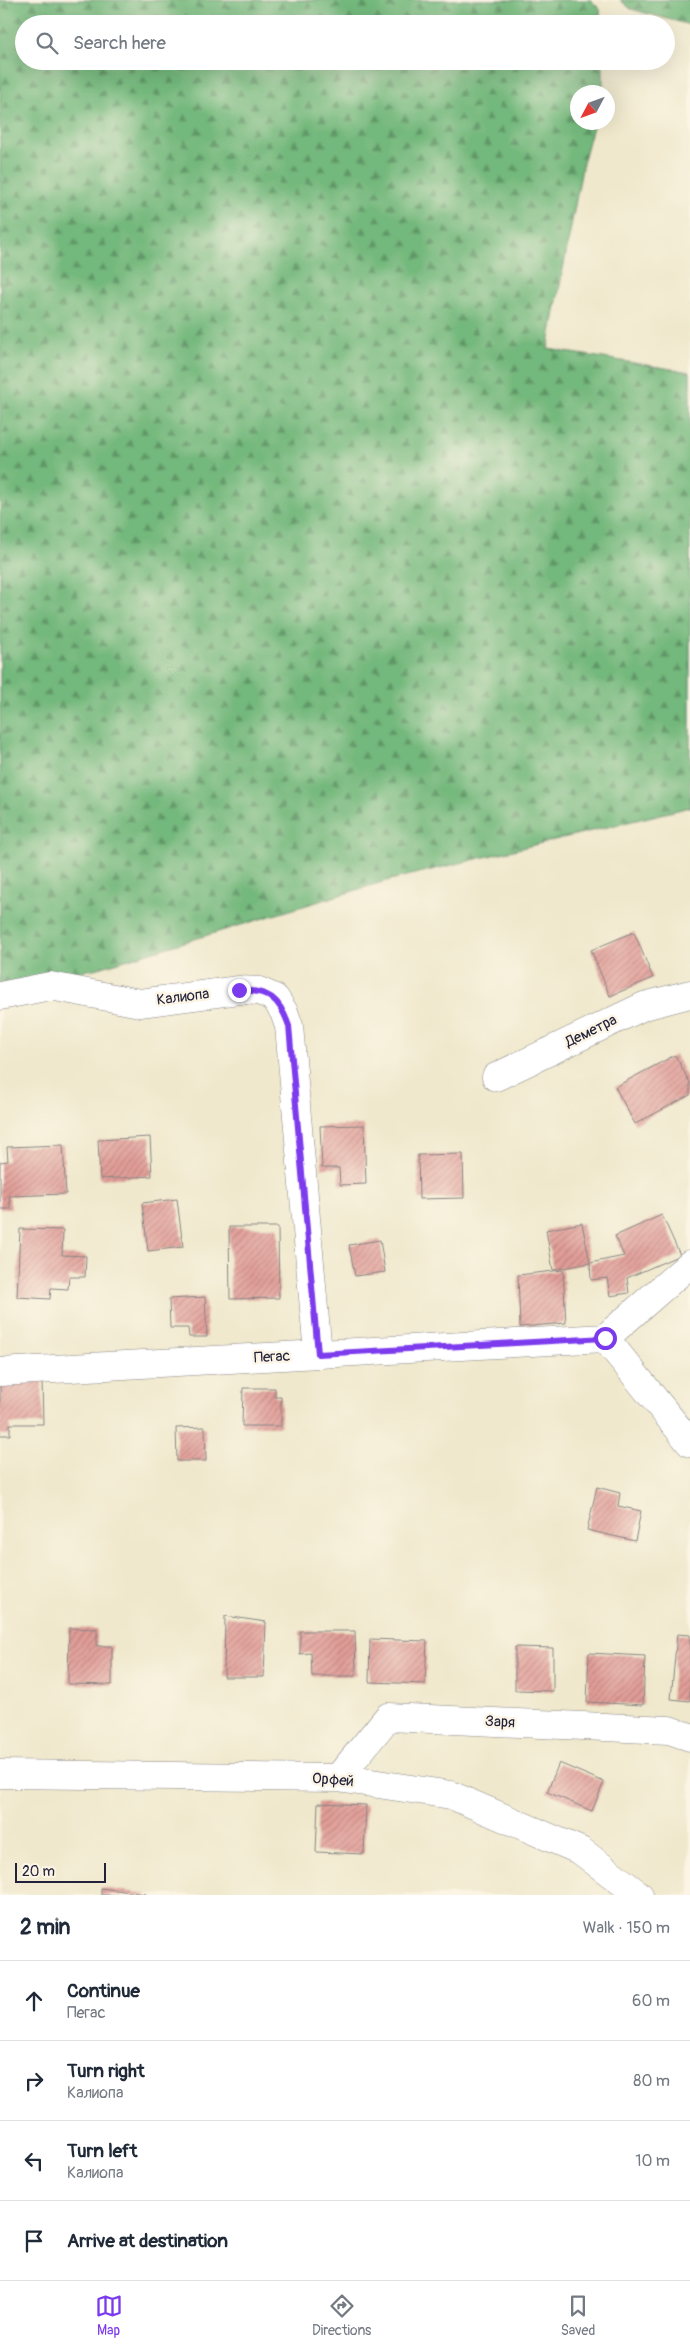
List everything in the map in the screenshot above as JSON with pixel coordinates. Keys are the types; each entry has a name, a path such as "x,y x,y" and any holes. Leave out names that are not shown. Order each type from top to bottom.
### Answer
{"street":[{"name":"Калиопа","path":"0,996 50,986 140,1002 239,990 259,991 275,998 284,1012 289,1026 318,1354"},
{"name":"Деметра","path":"496,1077 644,1006 690,994"},
{"path":"690,1264 605,1338 690,1443"},
{"name":"Пегас","path":"0,1372 605,1338"},
{"name":"Заря","path":"338,1778 388,1717 669,1730 690,1737"},
{"name":"Орфей","path":"0,1774 338,1778 451,1795 581,1851 639,1895"}],"green space":[{"path":"0,0 591,0 600,9 600,15 15,15 15,70 603,70 603,85 570,85 570,130 592,130 583,163 548,349 690,372 690,807 386,881 99,968 0,987"},
{"path":"620,0 690,0 690,25 675,21 675,15 653,15 631,9"}],"building":[{"path":"634,932 653,978 610,996 591,950"},
{"path":"675,1055 690,1083 690,1095 635,1124 615,1087"},
{"path":"364,1125 366,1184 340,1185 339,1168 322,1168 320,1126"},
{"path":"150,1137 152,1176 100,1179 98,1140"},
{"path":"63,1145 66,1194 9,1196 11,1209 0,1209 0,1162 8,1161 7,1147"},
{"path":"463,1154 464,1198 419,1199 418,1155"},
{"path":"177,1199 183,1247 148,1251 142,1203"},
{"path":"662,1215 680,1255 627,1278 629,1293 610,1296 607,1278 591,1280 590,1263 624,1256 615,1236"},
{"path":"582,1223 590,1263 553,1270 546,1230"},
{"path":"229,1227 278,1227 279,1298 230,1299"},
{"path":"20,1229 63,1230 62,1255 86,1256 85,1277 69,1277 68,1289 51,1288 50,1299 17,1297"},
{"path":"380,1240 385,1272 355,1276 349,1245"},
{"path":"563,1270 566,1323 520,1327 518,1275"},
{"path":"205,1297 207,1337 189,1337 188,1328 170,1328 169,1299"},
{"path":"0,1381 42,1381 43,1424 10,1424 10,1435 0,1435"},
{"path":"243,1388 275,1388 275,1397 281,1397 281,1426 242,1426"},
{"path":"205,1427 206,1461 177,1461 176,1428"},
{"path":"597,1487 620,1493 618,1506 641,1511 635,1541 587,1530"},
{"path":"225,1616 266,1622 264,1677 224,1677"},
{"path":"69,1628 97,1629 97,1646 112,1646 112,1685 68,1684"},
{"path":"300,1631 355,1631 356,1676 312,1676 311,1653 300,1654"},
{"path":"677,1634 690,1635 690,1701 671,1699"},
{"path":"370,1639 427,1641 425,1684 369,1682"},
{"path":"515,1647 553,1648 553,1691 515,1690"},
{"path":"589,1653 645,1656 643,1705 587,1702"},
{"path":"559,1763 604,1782 592,1811 547,1792"},
{"path":"318,1803 366,1805 364,1854 316,1852"},
{"path":"101,1888 146,1894 146,1895 101,1895"}],"route":[{"path":"239,990 259,991 275,998 284,1012 289,1026 318,1354 605,1338"}]}
